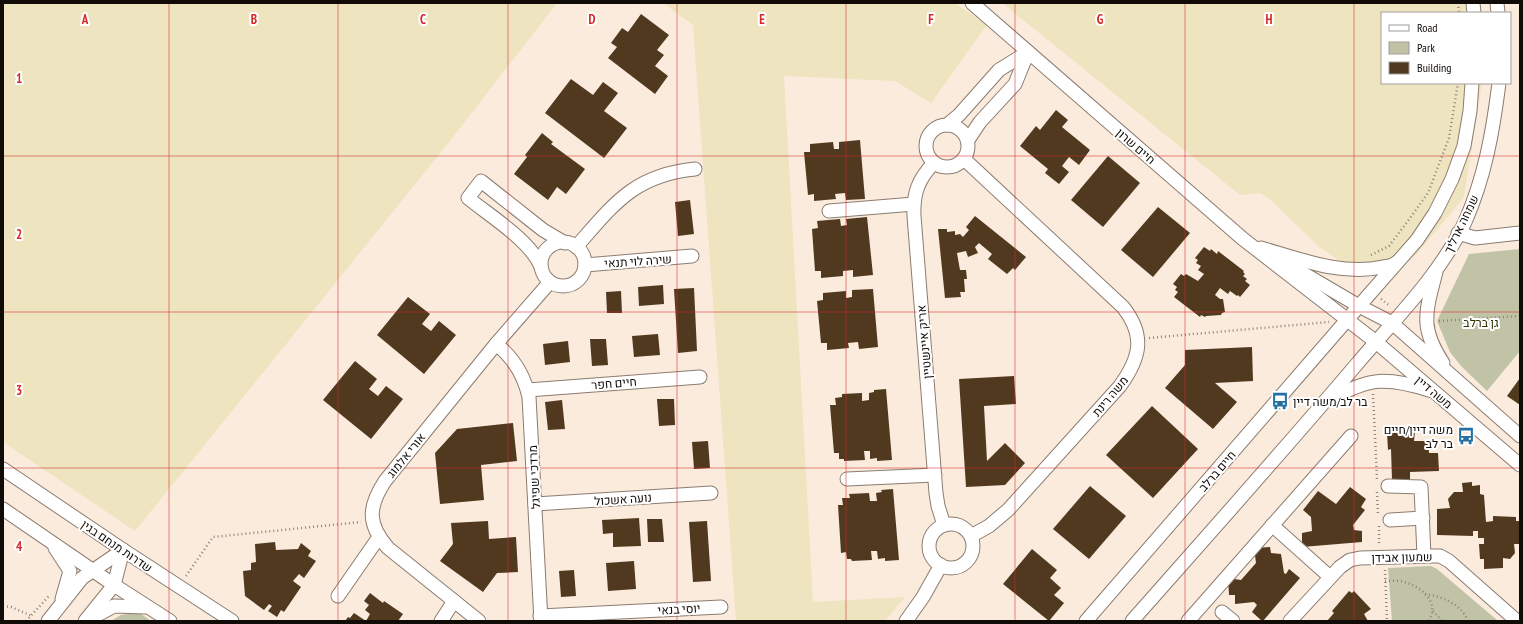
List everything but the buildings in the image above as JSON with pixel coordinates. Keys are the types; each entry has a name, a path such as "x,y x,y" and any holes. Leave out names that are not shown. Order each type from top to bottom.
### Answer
{"street":[{"name":"חיים שרון","path":"972,3 1244,239 1347,320"},
{"path":"947,125 959,115 999,70 1028,52"},
{"path":"968,140 980,122 1015,84 1028,52"},
{"path":"1347,320 1418,240 1452,179 1464,146 1470,111 1472,84"},
{"name":"שמחה ארליך","path":"1376,342 1447,254 1458,234 1479,185 1488,152 1499,84"},
{"path":"947,125 954,126 965,134 968,140 968,150 964,159 956,166 950,168 940,167 934,163 926,152 926,139 935,128 947,125"},
{"name":"משה רינת","path":"964,159 1123,307 1135,325 1138,338 1138,352 1120,386 1008,510 990,526 971,536"},
{"name":"אריק איינשטיין","path":"934,163 924,173 920,181 914,204 935,475 938,506 944,525"},
{"path":"570,245 633,188 659,176 677,171 695,169"},
{"path":"481,181 543,230 570,245 582,255 585,265 580,278 572,284 559,286 550,282 545,276 535,255 523,242 468,198 481,181"},
{"path":"829,211 914,204"},
{"path":"1458,234 1475,238 1520,233"},
{"name":"חיים שרון","path":"1244,239 1358,306"},
{"path":"1261,248 1318,265 1367,269 1395,264 1418,240"},
{"path":"541,267 542,257 548,248 556,243 570,245"},
{"name":"שירה לוי תנאי","path":"585,265 692,256"},
{"path":"1436,268 1427,310 1426,327 1434,350 1451,376"},
{"name":"אורי אלמוג","path":"479,621 397,556 379,537 373,521 372,510 374,502 385,481 496,344 550,282"},
{"name":"משה דיין","path":"1358,306 1392,323 1520,436"},
{"name":"משה דיין","path":"1347,320 1376,342 1520,465"},
{"name":"חיים ברלב","path":"1086,621 1347,320"},
{"path":"1132,621 1376,342"},
{"name":"מרדכי שפיגל","path":"496,344 508,354 517,366 524,377 528,390 530,404 540,619"},
{"name":"חיים חפר","path":"528,390 700,377"},
{"path":"1323,404 1350,389 1373,382 1389,380 1408,384 1436,393"},
{"path":"1188,621 1351,436"},
{"name":"שדרות מנחם בגין","path":"3,468 123,550 232,621"},
{"path":"847,479 935,475"},
{"path":"1380,485 1422,486 1424,556"},
{"name":"נועה אשכול","path":"535,504 711,493"},
{"path":"3,509 52,544 146,607 170,621"},
{"path":"1390,520 1422,518"},
{"path":"952,524 961,526 971,536 973,550 966,562 961,566 954,568 941,565 932,555 929,545 934,533 944,525 952,524"},
{"path":"1272,525 1330,578"},
{"path":"338,596 379,537"},
{"path":"52,544 70,571 60,606"},
{"path":"48,621 82,578 123,550"},
{"path":"86,621 114,585 123,550"},
{"name":"שמעון אבידן","path":"1290,621 1340,567 1350,560 1382,557 1440,556 1449,561 1517,621"},
{"path":"906,621 924,597 941,565"},
{"path":"440,621 454,601"},
{"path":"86,621 114,606 146,607"},
{"name":"יוסי בנאי","path":"540,619 721,607"},
{"path":"1222,612 1233,621"}],"path":[{"path":"1437,321 1520,316"},
{"path":"1138,338 1347,320"},
{"path":"1373,382 1380,485 1386,621"},
{"path":"183,580 213,536 373,521"},
{"path":"1385,581 1404,582 1412,585 1424,594 1432,604 1433,611 1429,621"},
{"path":"1424,594 1442,597 1451,601 1461,609 1468,621"},
{"path":"3,606 11,607 31,616 48,621"},
{"path":"1433,611 1442,621"}],"green space":[{"name":"גן ברלב","path":"1520,249 1520,351 1487,391 1461,366 1450,352 1437,321 1469,254"},
{"path":"1431,566 1437,569 1498,621 1392,621 1388,568"},
{"path":"131,613 141,614 151,621 111,621 121,615"}],"sand":[{"path":"3,3 557,3 450,141 135,531 3,442"},
{"path":"663,3 955,3 987,25 931,103 895,81 784,76 813,602 905,597 885,621 736,621 693,25"},
{"path":"1002,3 1477,3 1478,12 1381,12 1381,84 1482,84 1464,197 1416,255 1403,265 1352,267 1319,247 1273,202 1260,193 1240,195"}],"place":[{"name":"בר לב/משה דיין","path":"1280,401"},
{"name":"משה דיין/חיים בר לב","path":"1466,436"}]}
